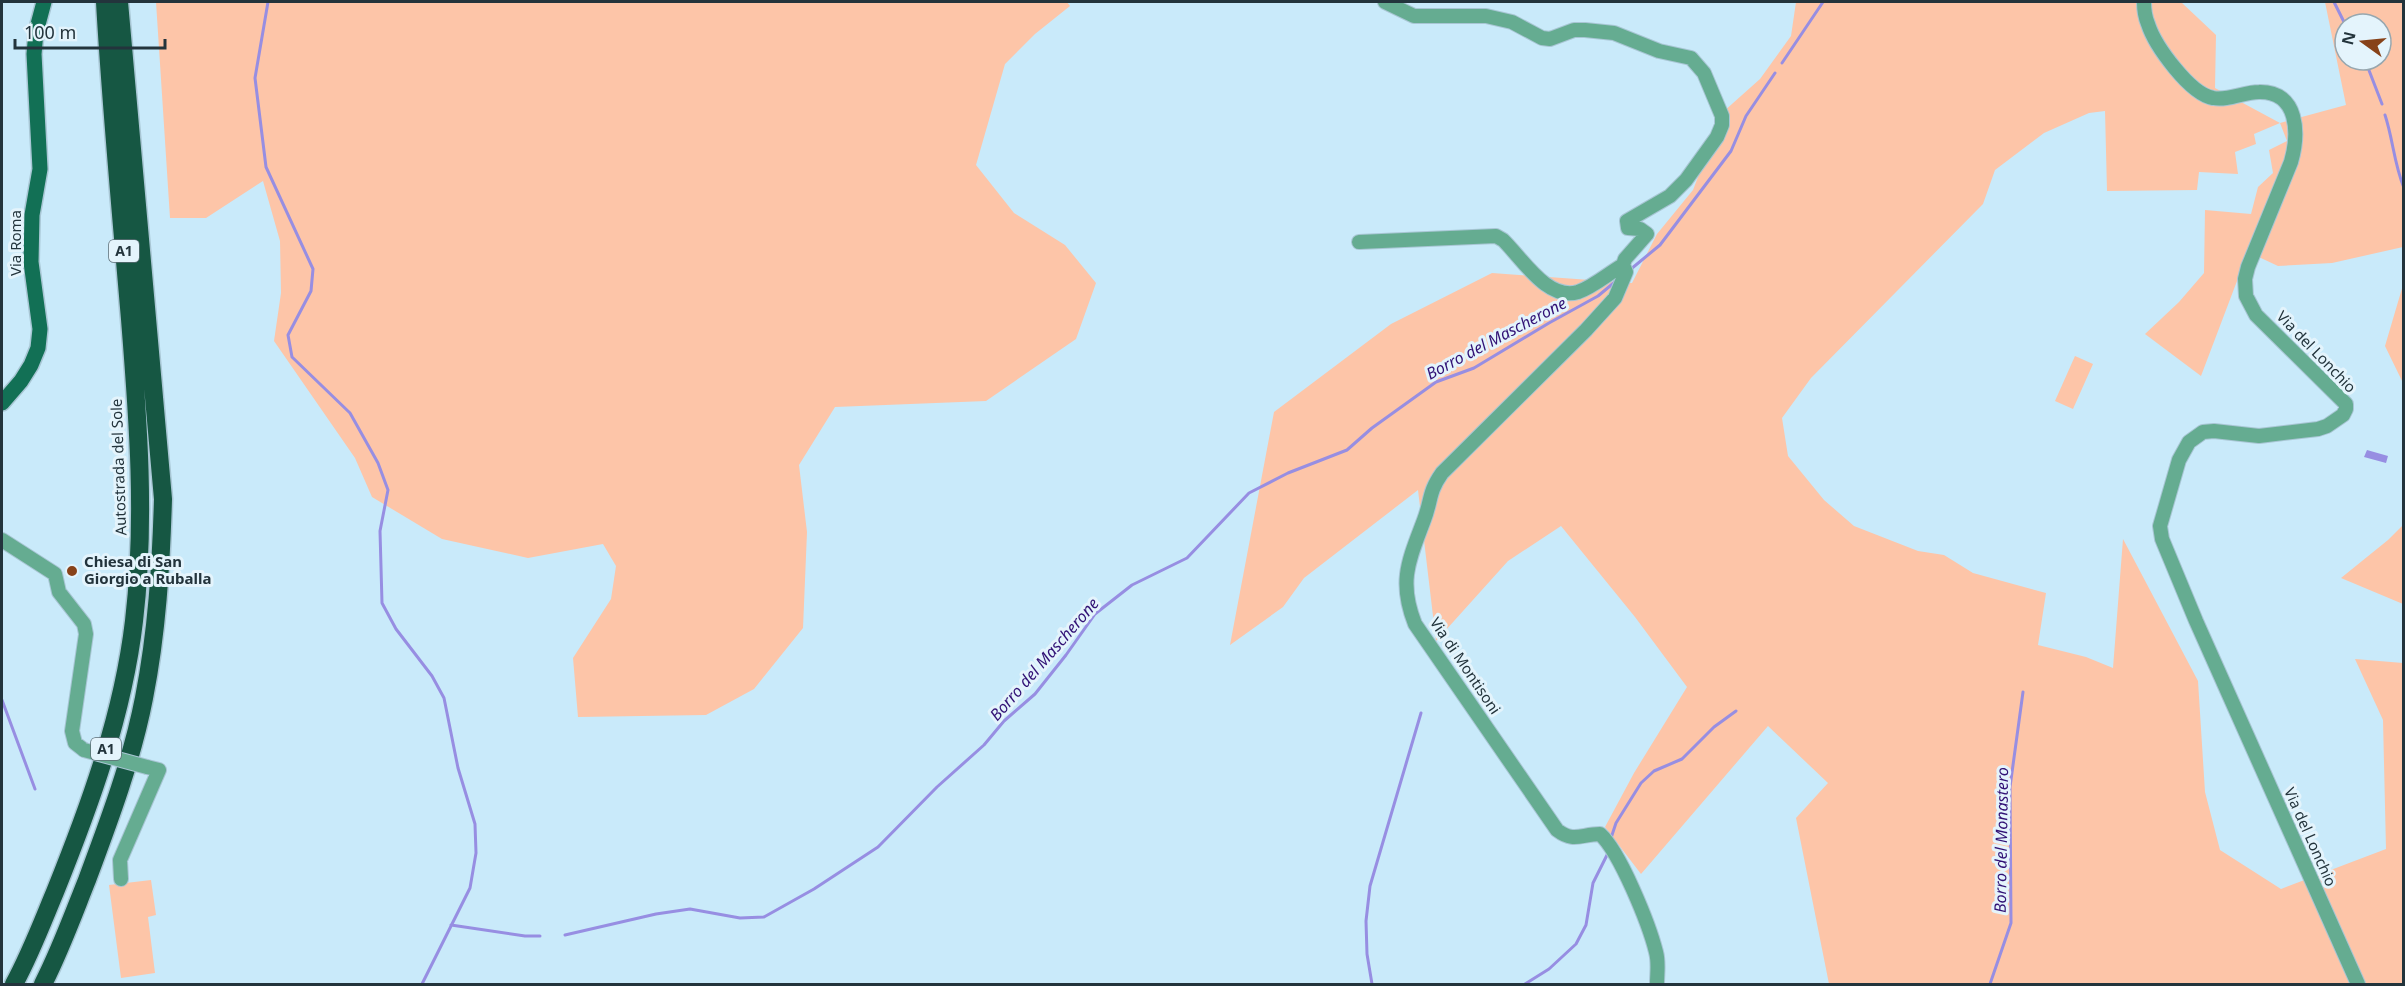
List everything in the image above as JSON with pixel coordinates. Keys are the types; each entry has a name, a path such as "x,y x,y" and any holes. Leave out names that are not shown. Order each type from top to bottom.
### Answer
{"highway":[{"name":"Autostrada del Sole","path":"14,984 74,846 100,773 121,694 134,622 141,500 134,368 109,77 105,2"},
{"name":"A1","path":"43,984 80,898 118,796 144,700 156,625 161,562 163,499 119,2"}],"main road":[{"name":"Via Roma","path":"2,403 31,365 38,348 40,329 31,262 32,215 40,169 34,54 36,32 44,2"}],"street":[{"name":"Via di Montisoni","path":"1359,242 1496,236 1503,240 1546,284 1562,292 1580,291 1623,265 1625,259 1647,234 1640,229 1628,228 1627,220 1670,196 1686,180 1718,137 1722,125 1722,116 1714,94 1699,66 1691,58 1659,51 1614,33 1574,30 1550,39 1542,38 1512,22 1486,16 1436,18 1414,16 1385,2"},
{"name":"Via del Lonchio","path":"2144,2 2145,15 2152,34 2192,87 2213,98 2257,92 2277,96 2289,106 2296,126 2295,147 2291,162 2246,273 2246,296 2256,315 2346,404 2346,409 2343,415 2327,426 2305,432 2259,436 2214,431 2203,432 2196,436 2189,442 2179,460 2165,507 2161,533 2196,621 2358,984"},
{"name":"Via di Montisoni","path":"1623,265 1626,272 1615,298 1586,330 1442,473 1432,486 1425,518 1407,565 1405,592 1415,624 1557,830 1566,837 1573,838 1600,834 1615,853 1656,951 1657,984"},
{"path":"2,540 55,574 63,598 84,624 86,634 72,731 75,743 84,750 159,770 120,860 121,879"}],"shaded area":[{"path":"156,2 1067,2 1070,6 1035,34 1005,64 976,165 1014,213 1065,245 1096,283 1076,339 986,401 835,407 799,465 807,532 803,628 754,689 706,715 578,717 573,658 611,599 616,566 603,544 528,558 442,539 372,497 355,458 274,341 281,293 280,241 263,181 206,218 170,218"},
{"path":"1796,2 2181,2 2216,35 2215,88 2280,123 2254,134 2256,144 2235,152 2238,174 2199,172 2197,190 2107,191 2105,111 2089,113 2044,133 1995,170 1983,204 1811,378 1782,418 1788,456 1824,500 1854,526 1918,551 1944,555 1973,573 2046,593 2038,645 2086,657 2113,668 2123,539 2198,681 2205,792 2220,850 2281,889 2386,849 2383,720 2355,659 2403,663 2403,984 1829,984 1796,818 1828,783 1768,726 1641,874 1605,827 1634,773 1687,687 1635,617 1561,526 1508,561 1436,641 1418,490 1304,578 1283,607 1230,645 1274,412 1391,324 1492,273 1632,283 1657,234 1693,190 1723,112 1760,79 1791,36"},
{"path":"2325,2 2403,2 2403,247 2332,263 2278,266 2248,252 2201,376 2145,334 2179,302 2204,273 2205,210 2251,214 2258,187 2273,173 2269,150 2287,141 2280,123 2346,105 2339,72 2393,72 2393,12 2333,12 2333,41"},
{"path":"2403,285 2404,383 2385,346"},
{"path":"2075,356 2093,364 2073,409 2055,401"},
{"path":"2367,450 2388,456 2386,463 2364,457"},
{"path":"2403,525 2403,604 2341,578 2388,540"},
{"path":"151,880 156,915 148,917 155,973 121,978 109,885"}],"waterway":[{"path":"268,2 255,78 266,167 313,269 311,291 288,335 292,357 350,413 378,463 388,490 380,531 382,603 396,629 432,676 444,698 458,768 475,824 476,853 470,888 422,984"},
{"name":"Borro del Mascherone","path":"1782,63 1823,2"},
{"path":"2334,2 2339,12"},
{"path":"2370,72 2382,104"},
{"name":"Borro del Mascherone","path":"1631,269 1660,245 1731,151 1746,116 1775,73"},
{"path":"2385,115 2404,188"},
{"name":"Borro del Mascherone","path":"565,935 656,914 690,909 740,918 764,917 814,889 878,847 937,787 984,745 1004,721 1035,694 1095,614 1132,585 1187,558 1249,493 1288,473 1347,450 1372,428 1436,382 1474,368 1598,296 1616,281"},
{"name":"Borro del Monastero","path":"1990,984 2011,923 2010,787 2023,692"},
{"path":"2,700 35,789"},
{"path":"1611,838 1616,823 1641,783 1654,771 1682,759 1714,727 1736,711"},
{"path":"1372,984 1367,954 1366,921 1370,886 1421,713"},
{"path":"1525,984 1549,969 1576,944 1586,925 1593,883 1608,853"},
{"name":"Borro del Mascherone","path":"451,925 525,936 540,936"}],"place":[{"name":"Chiesa di San Giorgio a Ruballa","path":"72,571"}]}
